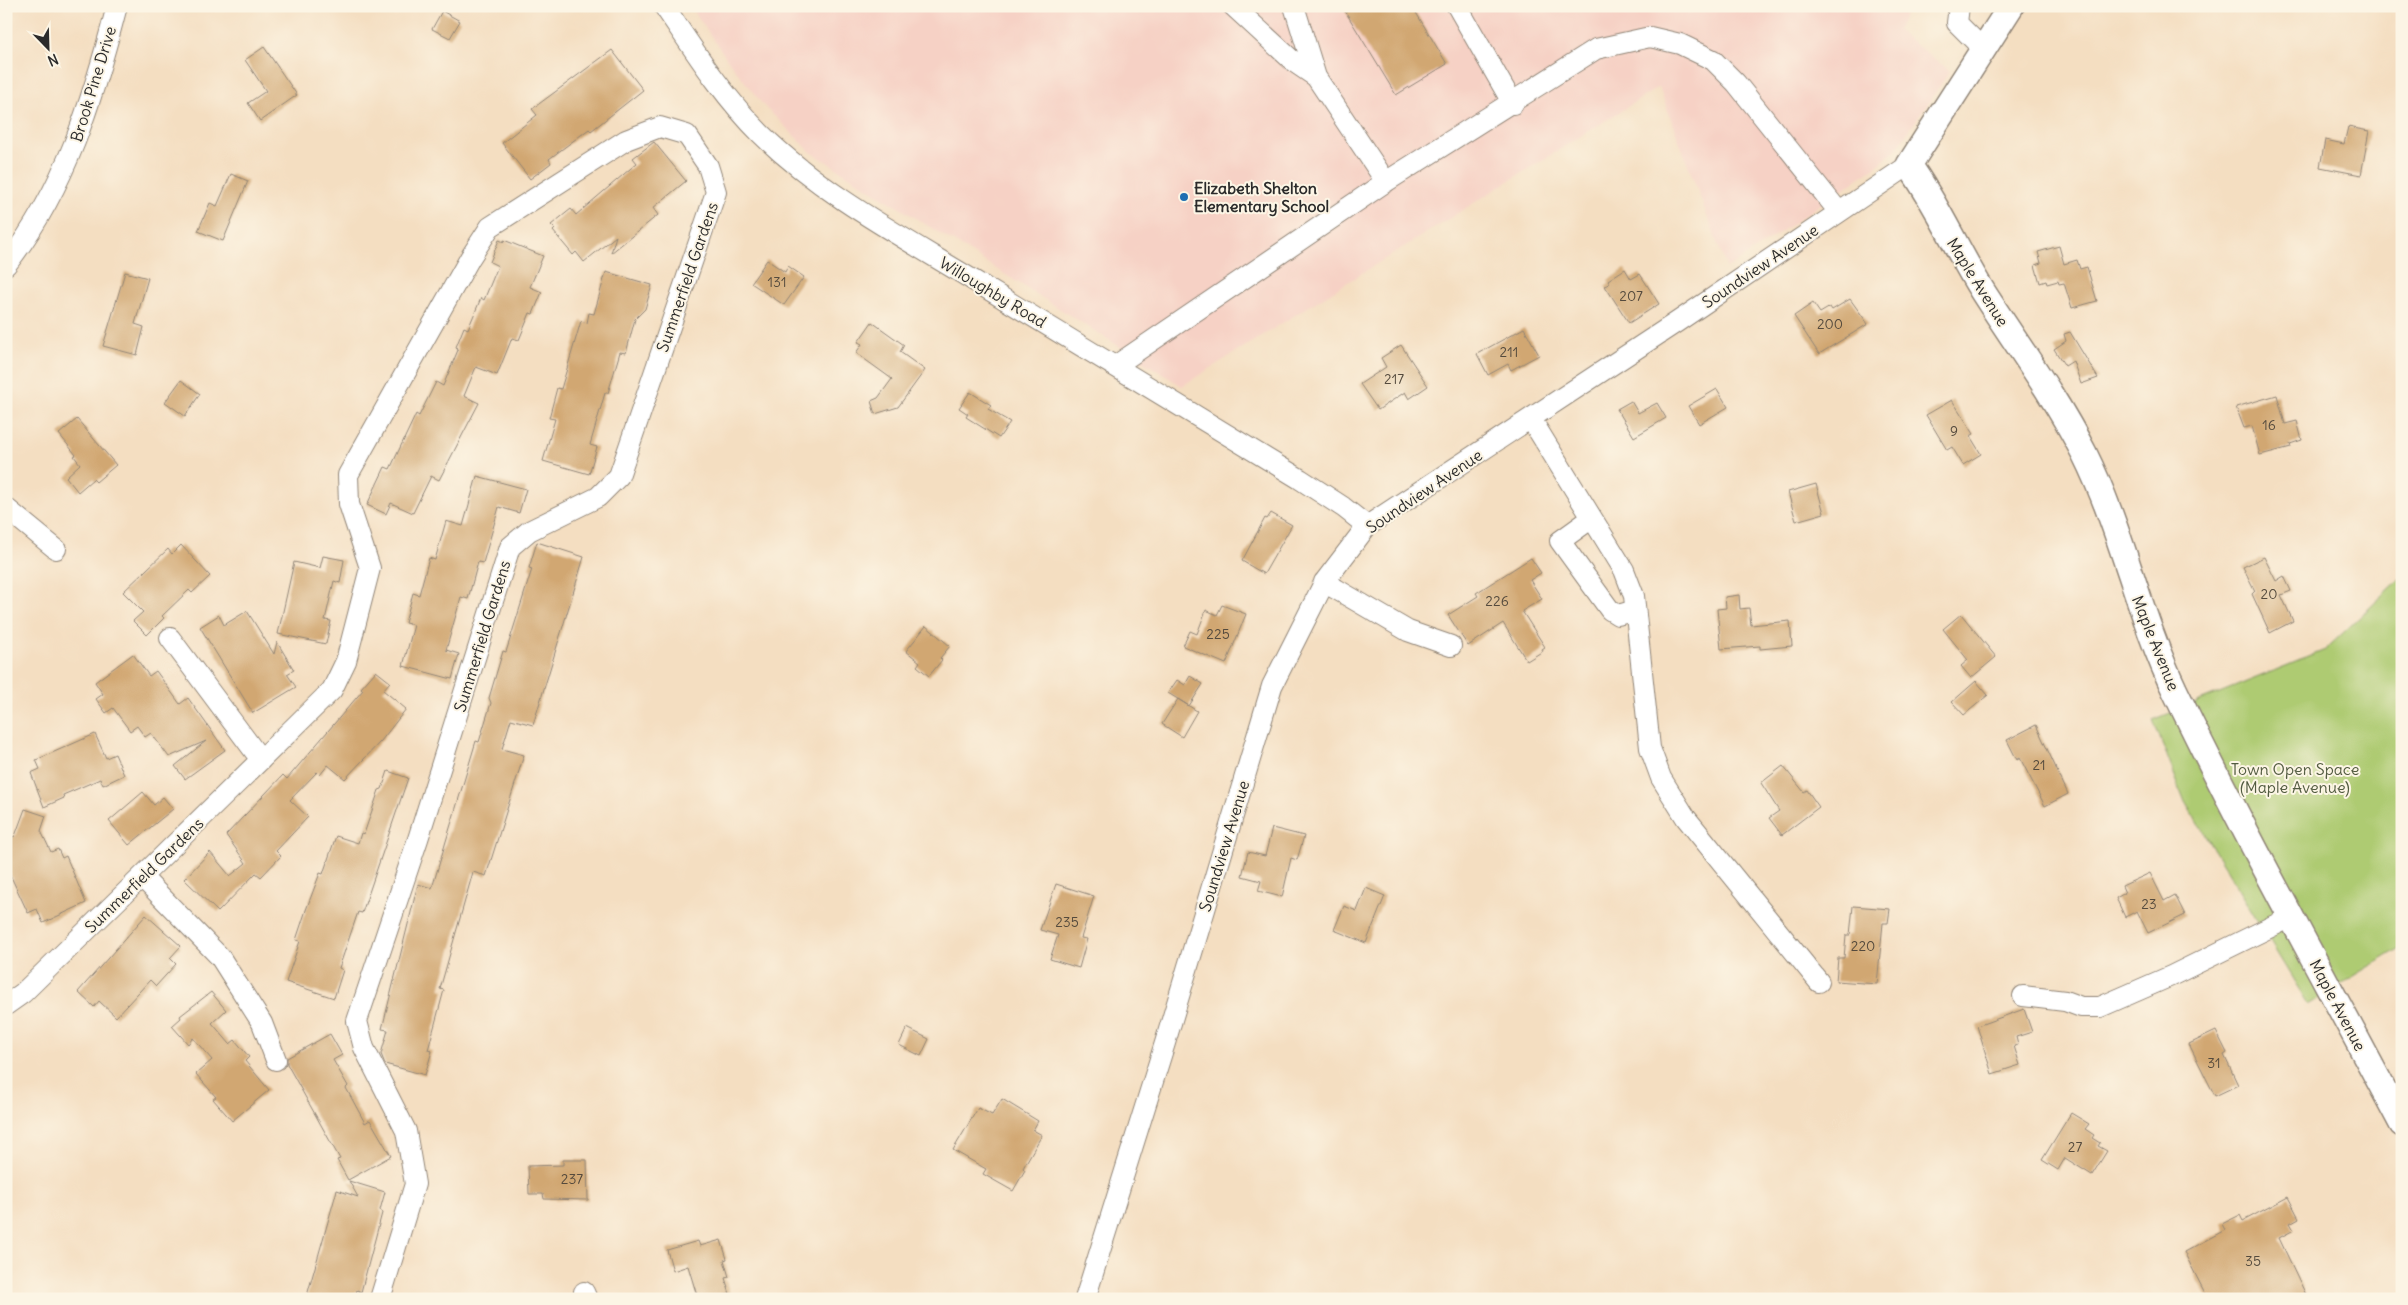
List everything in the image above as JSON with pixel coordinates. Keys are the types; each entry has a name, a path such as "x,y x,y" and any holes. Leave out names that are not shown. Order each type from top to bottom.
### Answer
{"main road":[{"name":"Soundview Avenue","path":"1910,165 2011,6"},
{"name":"Maple Avenue","path":"1910,165 1926,188 1947,232 1982,291 2054,400 2084,453 2114,524 2149,633 2174,690 2291,917 2402,1124"}],"street":[{"name":"Brook Pine Drive","path":"6,265 49,197 79,137 101,67 117,6"},
{"name":"Willoughby Road","path":"664,6 709,73 738,110 786,156 841,198 1300,479 1343,507 1367,526"},
{"path":"1233,6 1294,62 1316,77"},
{"path":"1294,6 1316,77 1386,182"},
{"path":"1457,6 1513,104"},
{"path":"1959,6 1957,23 1984,50"},
{"path":"1115,366 1386,182 1513,104 1596,50 1650,37 1680,44 1713,60 1736,83 1839,212"},
{"name":"Summerfield Gardens","path":"6,1005 23,994 332,690 346,661 370,568 349,504 348,475 470,258 490,228 626,140 660,127 687,135 708,166 716,192 619,476 598,497 528,531 510,547 418,839 357,1021 364,1048 406,1131 415,1184 380,1299"},
{"name":"Soundview Avenue","path":"1085,1299 1165,1043 1272,686 1324,582 1367,526 1531,419 1910,165"},
{"path":"1531,419 1624,570 1634,596 1650,748 1661,778 1686,818 1819,982"},
{"path":"6,508 56,549"},
{"path":"1592,518 1560,541 1610,610 1618,615 1636,610"},
{"path":"1324,582 1408,631 1451,646"},
{"path":"170,638 261,760"},
{"path":"142,877 220,957 262,1023 276,1060"},
{"path":"2023,996 2065,1001 2081,1006 2100,1006 2171,976 2291,917"}],"shaded area":[{"name":"Elizabeth Shelton Elementary School","path":"690,6 1910,6 1897,30 1950,71 1897,148 1882,162 1727,269 1659,87 1182,386 811,152 764,106 730,63"}],"green space":[{"name":"Town Open Space (Maple Avenue)","path":"2402,577 2402,947 2308,1004 2185,802 2153,720 2325,650"}],"building":[{"path":"1342,6 1412,6 1447,64 1396,95"},
{"path":"442,11 460,21 450,38 432,29"},
{"path":"264,47 297,95 260,121 248,103 266,91 245,60"},
{"path":"612,50 643,90 591,131 589,129 549,159 551,163 530,179 502,143 537,115 532,109"},
{"path":"2348,127 2369,131 2361,175 2320,167 2325,140 2344,144"},
{"path":"654,142 686,181 653,208 658,215 611,253 616,236 584,262 576,252 573,255 553,231 555,229 551,225 571,209 576,215 637,163 633,158"},
{"path":"231,174 248,181 223,241 198,231 210,203 217,206"},
{"path":"499,240 504,242 504,240 543,256 530,287 542,292 533,314 530,313 519,340 512,338 497,375 476,367 464,396 479,403 439,480 431,476 413,513 391,503 386,514 367,505 385,467 390,469 416,414 419,416 436,382 443,386 458,350 456,347 464,327 468,329 481,298 484,300 498,266 490,262"},
{"path":"2059,246 2064,264 2077,260 2080,269 2087,267 2097,301 2072,308 2064,283 2059,284 2058,281 2047,284 2046,281 2040,283 2035,265 2041,263 2038,252"},
{"path":"767,260 785,272 788,266 804,277 784,305 751,283"},
{"path":"1625,269 1631,279 1640,274 1659,304 1629,323 1605,286 1610,283 1608,280"},
{"path":"125,272 148,278 135,324 144,327 137,355 103,346"},
{"path":"606,272 652,285 645,309 635,319 626,353 620,352 608,393 605,393 590,445 597,447 589,474 543,461 555,419 549,418 557,388 561,389 581,321 587,323 589,313 594,314"},
{"path":"1850,299 1868,324 1819,354 1794,316 1813,303 1820,313 1830,307 1832,310"},
{"path":"872,322 904,345 900,352 925,370 898,407 875,414 871,401 878,398 892,379 856,353 862,344 858,342"},
{"path":"1524,328 1539,355 1511,370 1508,364 1488,375 1477,354"},
{"path":"2070,332 2098,378 2081,384 2073,361 2065,366 2054,349 2066,341 2064,334"},
{"path":"1401,345 1428,386 1409,399 1405,392 1378,410 1360,384 1386,367 1381,358"},
{"path":"181,380 200,394 185,416 165,402"},
{"path":"1717,389 1728,407 1699,424 1688,406"},
{"path":"970,392 991,405 988,409 1010,422 999,438 966,417 968,414 959,408"},
{"path":"2277,395 2285,424 2297,421 2302,440 2290,444 2291,447 2260,455 2252,426 2244,428 2236,407"},
{"path":"1952,400 1974,434 1970,436 1981,454 1963,465 1952,447 1947,450 1926,415"},
{"path":"1631,401 1638,413 1657,403 1666,418 1634,437 1617,409"},
{"path":"77,419 116,465 96,482 93,479 78,492 66,477 80,464 74,456 76,455 59,434"},
{"path":"477,476 526,489 519,513 499,507 483,563 478,562 468,599 461,597 446,650 459,654 452,679 403,666 414,625 405,623 413,593 419,595 429,558 435,560 446,521 463,526"},
{"path":"1816,484 1824,513 1796,521 1788,492"},
{"path":"1271,513 1292,525 1264,574 1242,561 1265,518 1267,519"},
{"path":"537,542 584,557 533,725 511,719 502,749 524,755 486,876 473,872 440,989 444,990 428,1050 432,1051 425,1075 385,1064 381,1054 388,1030 382,1029 418,884 432,888 476,741 479,742 491,703 489,698 503,651 506,652 532,569 529,568"},
{"path":"181,545 210,576 192,593 189,590 162,616 164,618 147,635 133,621 143,612 123,592 168,549 172,554"},
{"path":"323,556 344,560 340,583 334,581 325,620 331,621 326,644 278,634 294,562 320,568"},
{"path":"2264,557 2276,581 2284,576 2291,591 2281,595 2293,621 2270,633 2252,594 2255,591 2243,567"},
{"path":"1531,558 1541,573 1530,580 1542,599 1522,611 1545,647 1542,649 1543,651 1527,661 1503,623 1468,646 1448,615 1478,596 1476,593"},
{"path":"1739,595 1740,609 1749,608 1751,625 1790,621 1792,646 1760,649 1760,646 1721,649 1717,609 1726,608 1725,597"},
{"path":"1222,605 1246,614 1226,664 1183,646 1190,631 1197,634 1206,610 1217,615"},
{"path":"247,611 274,654 277,642 294,670 287,674 296,687 253,713 200,627 219,615 224,625"},
{"path":"1961,614 1996,657 1971,678 1961,666 1968,660 1943,629"},
{"path":"926,626 950,646 929,676 917,666 920,662 906,651"},
{"path":"133,654 149,676 156,671 180,704 188,698 225,750 185,779 175,766 206,741 169,757 151,733 145,737 137,726 130,731 113,708 106,713 96,699 103,694 95,682"},
{"path":"376,671 390,682 383,690 406,709 381,741 345,779 328,765 320,775 317,772 290,800 308,817 276,851 281,856 261,877 256,873 218,912 184,879 210,852 230,876 246,863 226,835 283,775 287,779 363,690 361,688"},
{"path":"1190,676 1203,684 1189,706 1168,693 1177,680 1185,685"},
{"path":"1976,681 1988,695 1964,715 1952,702"},
{"path":"1178,699 1197,711 1182,737 1162,724"},
{"path":"2036,725 2068,794 2045,806 2020,758 2017,760 2007,740"},
{"path":"95,734 106,758 115,754 124,775 103,785 100,779 63,795 64,798 44,807 31,773 40,769 36,760"},
{"path":"1783,766 1804,792 1807,790 1819,807 1782,835 1769,818 1779,811 1761,783"},
{"path":"388,771 408,778 362,913 358,912 339,968 343,970 334,998 286,982 300,941 296,940 306,910 320,873 323,874 336,836 358,843 361,833 364,834 379,790 382,789"},
{"path":"143,792 154,805 163,797 173,809 129,845 109,821"},
{"path":"25,809 46,816 41,831 51,852 58,849 62,858 66,856 86,903 43,923 37,909 28,913 6,866 6,840 15,836"},
{"path":"1272,828 1304,836 1297,860 1291,858 1282,897 1258,891 1261,881 1242,876 1248,852 1265,856"},
{"path":"2150,873 2164,901 2175,895 2185,915 2148,933 2137,911 2125,917 2116,898 2125,893 2122,886"},
{"path":"1056,884 1094,896 1081,938 1087,939 1079,968 1050,959 1058,935 1040,930"},
{"path":"1366,888 1385,896 1366,943 1334,930 1344,906 1357,911"},
{"path":"1853,906 1890,909 1888,923 1883,923 1877,984 1836,981 1838,958 1844,958 1846,935 1850,935"},
{"path":"146,915 181,946 170,958 176,964 156,986 150,980 116,1017 99,1001 94,1007 78,992"},
{"path":"211,992 226,1010 212,1023 230,1044 235,1040 249,1057 245,1061 269,1090 232,1121 213,1099 216,1097 196,1074 212,1060 193,1038 188,1044 172,1026 181,1018 180,1016"},
{"path":"2024,1009 2032,1032 2016,1037 2018,1045 2014,1046 2020,1065 1992,1074 1977,1026"},
{"path":"907,1028 929,1039 921,1056 899,1045"},
{"path":"2216,1031 2227,1053 2224,1055 2238,1085 2215,1096 2189,1044"},
{"path":"330,1034 342,1055 333,1060 348,1086 346,1088 365,1123 370,1120 391,1156 348,1180 337,1160 340,1159 287,1064 287,1058"},
{"path":"1002,1099 1038,1121 1033,1130 1042,1135 1023,1168 1025,1170 1013,1191 983,1174 986,1169 953,1150 978,1108 992,1115"},
{"path":"2071,1113 2089,1124 2085,1129 2094,1135 2092,1138 2100,1143 2098,1146 2107,1151 2092,1175 2065,1158 2058,1170 2042,1160"},
{"path":"563,1160 587,1160 588,1200 544,1199 543,1194 529,1194 528,1166 563,1165"},
{"path":"349,1181 385,1192 380,1210 382,1213 361,1292 357,1290 354,1299 306,1299 337,1190 358,1197"},
{"path":"2288,1197 2299,1218 2290,1223 2294,1230 2279,1238 2308,1299 2208,1299 2184,1252 2225,1230 2222,1224 2240,1215 2243,1221"},
{"path":"721,1240 727,1259 724,1260 729,1277 725,1278 730,1294 715,1299 698,1299 688,1266 673,1271 667,1250 698,1241 700,1246"}],"place":[{"name":"Elizabeth Shelton Elementary School","path":"1184,197"}]}
